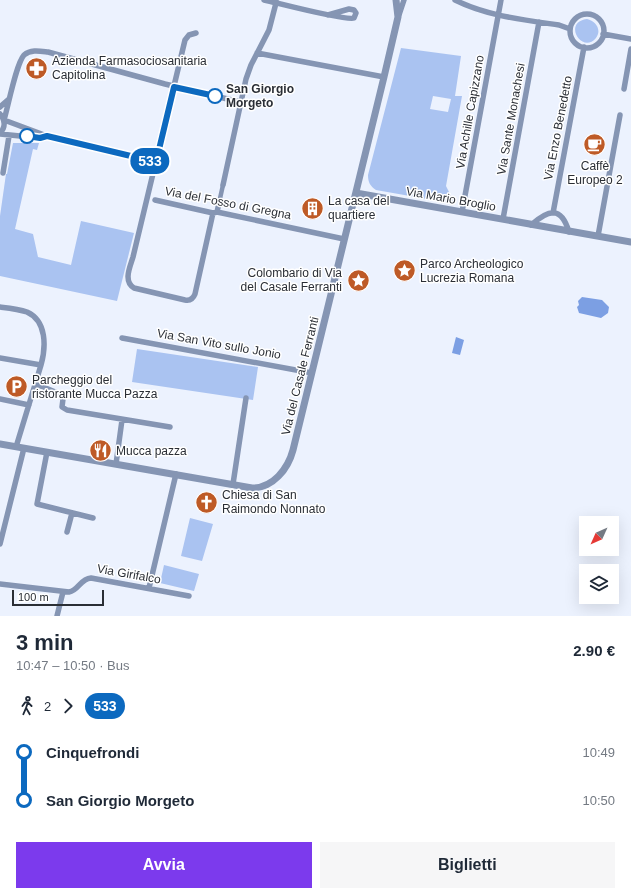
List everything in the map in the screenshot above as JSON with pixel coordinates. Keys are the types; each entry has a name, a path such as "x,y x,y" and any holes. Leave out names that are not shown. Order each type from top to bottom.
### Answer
{"street":[{"path":"264,0 277,1 328,15"},
{"name":"Via del Casale Ferranti","path":"0,444 252,488 259,487 275,480 288,466 294,450 398,17 396,0"},
{"path":"398,17 404,0"},
{"path":"455,0 476,9 498,15 570,29"},
{"name":"Via Achille Capizzano","path":"462,212 500,0"},
{"path":"196,33 189,35 185,40 128,280 129,284 136,288 185,300 191,299 195,294 215,212 219,203 247,75 270,26 277,1"},
{"path":"588,14 593,15 600,20 603,34 602,39 592,47 584,47 573,40 570,29 575,19 582,15 588,14"},
{"name":"Via Sante Monachesi","path":"503,220 539,22"},
{"path":"603,34 631,39"},
{"name":"Via Enzo Benedetto","path":"553,213 584,47"},
{"path":"624,89 631,49"},
{"path":"47,136 40,138 0,134 3,129 4,120 19,65 26,54 33,51 44,52 174,87 240,102"},
{"path":"257,53 384,77"},
{"path":"0,107 11,97"},
{"path":"0,114 4,120 47,136 156,162"},
{"path":"598,236 620,115"},
{"path":"3,172 9,136"},
{"path":"360,178 363,188 368,195"},
{"name":"Via Mario Broglio","path":"356,193 631,242"},
{"name":"Via del Fosso di Gregna","path":"155,200 344,239"},
{"path":"531,224 544,214 553,213 563,218 569,232"},
{"path":"0,306 26,312 32,315 39,321 42,328 44,343 42,365 16,447"},
{"name":"Via San Vito sullo Jonio","path":"122,338 312,373"},
{"path":"0,358 42,365"},
{"path":"36,384 61,395 63,399 62,407 65,410 170,427"},
{"path":"233,484 246,398"},
{"path":"0,399 29,405"},
{"path":"116,464 122,420"},
{"path":"0,544 2,523 24,448"},
{"path":"47,452 37,504 93,518"},
{"path":"149,588 176,474"},
{"path":"67,532 72,513"},
{"name":"Via Girifalco","path":"63,592 74,590 84,579 90,578 189,596"},
{"path":"0,584 63,592 58,616"}],"shaded area":[{"path":"587,19 597,26 598,35 591,42 585,43 580,40 575,31 576,26 580,21"},
{"path":"401,48 461,56 455,96 462,96 446,186 455,204 376,190 370,184 368,175","holes":["433,96 451,99 448,112 430,109"]},
{"path":"13,143 39,143 37,150 33,149 15,229 33,234 38,257 71,265 81,221 134,233 117,301 0,276 0,216 6,174"},
{"path":"582,297 602,300 609,307 608,313 601,318 579,313 577,307 579,305 578,301"},
{"path":"456,337 464,340 460,355 452,353"},
{"path":"137,349 258,367 253,400 132,382"},
{"path":"190,518 213,524 202,561 181,556"},
{"path":"164,565 199,574 194,591 160,583"}],"bus line":[{"name":"533","path":"27,136 40,138 47,136 156,162 174,87 215,96"}],"place":[{"name":"Azienda Farmasociosanitaria Capitolina","path":"37,68"},
{"name":"San Giorgio Morgeto","path":"215,96"},
{"name":"Caffè Europeo 2","path":"595,145"},
{"name":"La casa del quartiere","path":"313,208"},
{"name":"Parco Archeologico Lucrezia Romana","path":"404,271"},
{"name":"Colombario di Via del Casale Ferranti","path":"358,280"},
{"name":"Parcheggio del ristorante Mucca Pazza","path":"16,387"},
{"name":"Mucca pazza","path":"101,451"},
{"name":"Chiesa di San Raimondo Nonnato","path":"206,502"}]}
